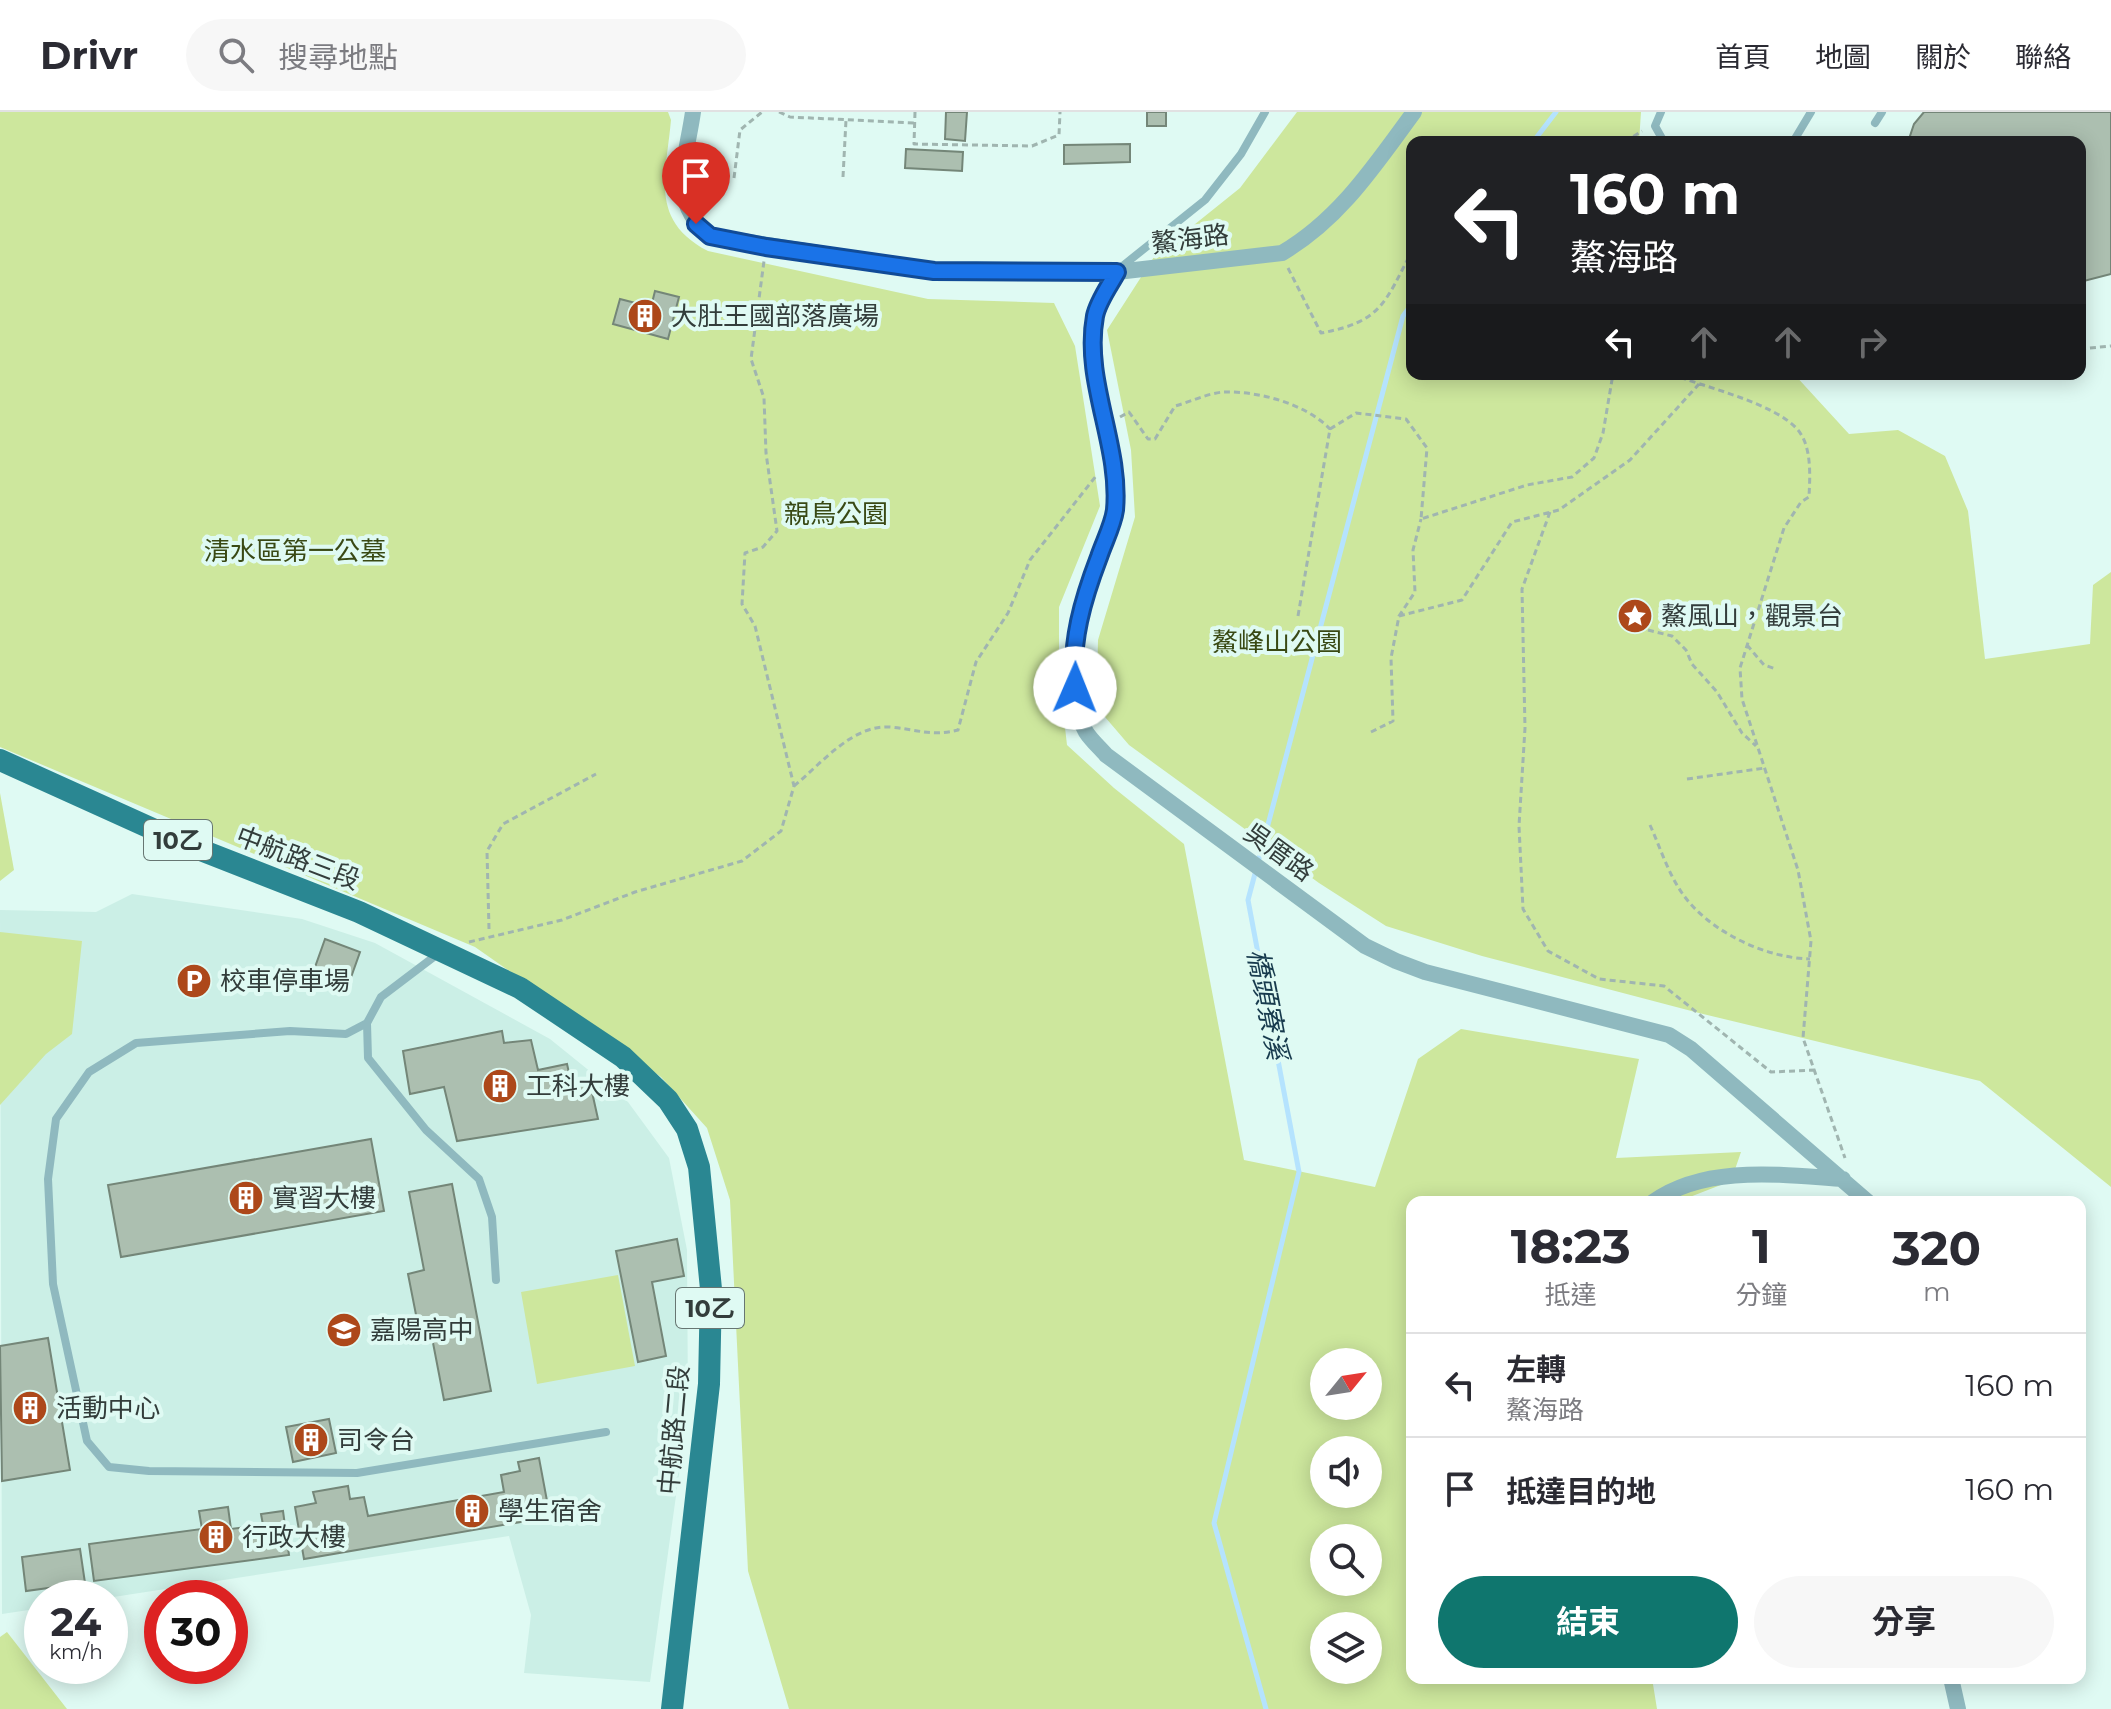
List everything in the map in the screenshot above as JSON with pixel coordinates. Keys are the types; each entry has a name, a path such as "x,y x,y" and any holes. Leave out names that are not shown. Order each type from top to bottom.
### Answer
{"main road":[{"name":"中航路三段","path":"0,760 188,845 359,912 443,950"},
{"name":"中航路二段","path":"443,950 520,988 623,1057 668,1100 687,1129 699,1167 711,1289 709,1384 672,1709"}],"street":[{"name":"鰲海路","path":"693,112 681,199 696,224 710,236 934,271 1117,272 1282,253 1304,240 1348,201 1414,112"},
{"name":"吳厝路","path":"1117,272 1096,312 1093,334 1094,361 1113,459 1115,512 1080,607 1073,672 1077,704 1086,733 1106,755 1365,946 1425,972 1669,1035 1691,1049 1861,1196"},
{"path":"1669,1196 1710,1180 1764,1174 1843,1179"},
{"path":"1952,1684 1958,1709"}],"lane":[{"path":"1117,272 1205,200 1241,154 1265,112"},
{"path":"1661,112 1655,126 1661,136"},
{"path":"1797,136 1811,112"},
{"path":"1875,123 1882,112"},
{"path":"443,950 381,997 367,1023 368,1058 426,1130 479,1179 492,1217 496,1280"},
{"path":"367,1023 346,1034 290,1031 136,1043 89,1072 56,1119 48,1179 53,1284 87,1441 109,1467 149,1471 357,1473 606,1432"}],"path":[{"path":"734,178 740,130 762,112"},
{"path":"779,112 790,117 914,123"},
{"path":"915,112 914,144 1032,146 1059,135 1060,112"},
{"path":"843,177 846,120"},
{"path":"1632,136 1655,126"},
{"path":"443,950 562,920 635,892 742,861 781,831 794,786 755,626 742,604 745,553 763,547 777,531 766,453 764,398 751,359 766,247"},
{"path":"1282,253 1321,333 1353,327 1382,308 1406,262"},
{"path":"2086,348 2111,346"},
{"path":"1421,519 1527,485 1572,477 1594,458 1603,433 1612,380"},
{"path":"1688,380 1758,405 1797,428 1810,462 1809,497 1801,502 1784,528 1740,668 1742,699 1798,870 1811,941 1803,1038 1846,1161"},
{"path":"1399,616 1462,600 1512,522 1559,510 1630,460 1699,384"},
{"path":"1118,419 1125,411 1129,412 1148,439 1155,439 1175,406 1223,392 1271,398 1317,416 1330,429"},
{"path":"1298,616 1330,429 1356,413 1406,419 1427,448 1421,519 1413,550 1415,592 1399,616 1391,658 1393,721 1371,732"},
{"path":"794,786 859,732 886,727 940,736 958,730 964,721 976,662 1008,613 1030,560 1113,459"},
{"path":"1550,512 1522,589 1525,728 1519,826 1523,909 1548,951 1586,972 1599,979 1664,986 1771,1072 1815,1070"},
{"path":"1648,630 1672,636 1679,643 1756,746"},
{"path":"1747,645 1764,665 1776,669"},
{"path":"1687,779 1765,768"},
{"path":"489,929 487,851 503,824 596,774"},
{"path":"1650,825 1682,893 1714,925 1783,958 1810,959"}],"shaded area":[{"name":"嘉陽高中","path":"132,894 302,919 375,943 550,1039 628,1102 669,1158 687,1250 688,1410 650,1682 524,1673 531,1615 509,1536 224,1580 144,1580 144,1592 128,1595 128,1580 24,1580 24,1611 2,1614 0,910 96,912"}],"green space":[{"path":"0,112 668,112 671,120 665,178 669,211 689,239 708,251 928,299 1054,303 1075,346 1100,506 1059,607 1059,675 1067,745 1114,788 1184,844 1244,1160 1375,1187 1418,1059 1461,1029 1639,1059 1616,1158 1741,1152 1731,1181 1692,1196 1406,1196 1406,1684 1653,1684 1657,1709 789,1709 748,1571 730,1200 707,1128 661,1077 475,947 0,747"},
{"name":"鰲峰山公園","path":"1297,112 1641,112 1639,136 1406,136 1406,380 1800,380 1849,434 1898,430 1945,456 1968,511 1985,659 2090,644 2093,585 2111,572 2111,1187 1980,1081 1699,1013 1482,956 1386,926 1319,883 1129,745 1105,717 1097,682 1098,640 1135,517 1131,450 1107,330 1154,257 1240,188"},
{"path":"0,793 14,870 0,881"},
{"path":"0,932 82,941 72,1034 46,1054 0,1105"},
{"path":"618,1275 635,1366 537,1384 521,1292"},
{"path":"7,1632 24,1654 24,1684 48,1684 67,1709 0,1709 0,1637"}],"building":[{"path":"946,112 967,112 965,141 945,139"},
{"path":"1147,112 1166,112 1166,126 1147,126"},
{"path":"1924,112 2111,112 2111,274 2086,280 2086,136 1910,136 1914,124"},
{"path":"1130,144 1130,162 1064,164 1064,145"},
{"path":"906,149 963,152 962,171 905,168"},
{"name":"大肚王國部落廣場","path":"655,291 679,297 668,339 613,324 620,299 651,307"},
{"path":"325,939 360,952 349,983 314,970"},
{"name":"工科大樓","path":"502,1031 504,1043 531,1040 538,1070 567,1064 572,1086 590,1083 598,1119 457,1141 444,1087 410,1094 403,1051"},
{"name":"實習大樓","path":"371,1139 384,1211 121,1257 108,1185"},
{"path":"452,1184 491,1391 444,1400 429,1322 418,1325 408,1274 424,1270 409,1192"},
{"path":"677,1239 684,1276 652,1282 666,1356 638,1362 616,1251"},
{"name":"活動中心","path":"48,1338 70,1470 2,1481 0,1346"},
{"name":"司令台","path":"329,1419 336,1453 293,1462 286,1427"},
{"name":"學生宿舍","path":"539,1458 550,1517 304,1559 295,1507 316,1503 313,1492 348,1486 350,1499 364,1497 368,1516 504,1492 501,1475 520,1471 518,1462"},
{"name":"行政大樓","path":"228,1507 231,1529 263,1525 261,1514 283,1511 289,1555 94,1580 89,1544 202,1529 199,1511"},
{"path":"80,1549 85,1580 25,1580 22,1557"}],"waterway":[{"name":"橋頭寮溪","path":"1538,136 1556,112"},
{"name":"橋頭寮溪","path":"1266,1709 1214,1523 1299,1172 1248,900 1406,312"}],"place":[{"name":"大肚王國部落廣場","path":"645,316"},
{"name":"鰲風山，觀景台","path":"1635,616"},
{"name":"校車停車場","path":"194,981"},
{"name":"工科大樓","path":"500,1086"},
{"name":"實習大樓","path":"246,1198"},
{"name":"嘉陽高中","path":"344,1330"},
{"name":"活動中心","path":"30,1408"},
{"name":"司令台","path":"311,1440"},
{"name":"學生宿舍","path":"472,1511"},
{"name":"行政大樓","path":"216,1537"}],"route":[{"path":"696,224 710,236 934,271 1117,272 1096,312 1093,334 1094,361 1113,459 1115,512 1080,607 1073,672 1075,688"}],"park label":[{"name":"親鳥公園","path":"836,514"},
{"name":"清水區第一公墓","path":"295,551"}]}
